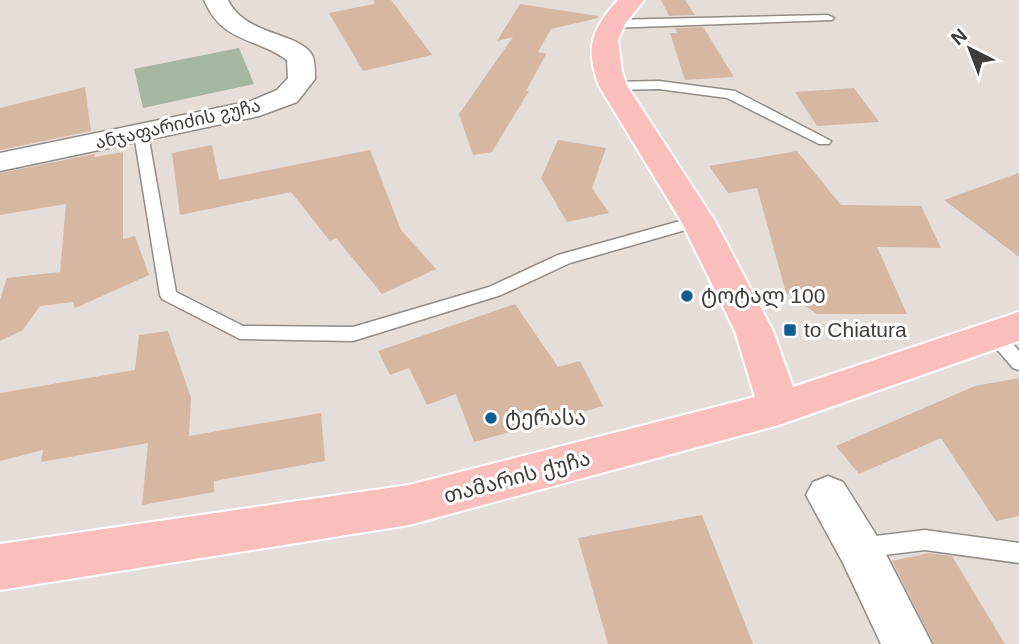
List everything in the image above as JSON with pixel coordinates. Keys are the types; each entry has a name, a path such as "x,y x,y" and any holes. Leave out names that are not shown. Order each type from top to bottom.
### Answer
{"main road":[{"path":"621,12 603,43 603,64 612,86 698,221 754,331 779,408"},
{"name":"თამარის ქუჩა","path":"0,567 409,505 779,408 1011,341"}],"street":[{"name":"ანჯაფარიძის ჷუჩა","path":"0,162 259,108 287,96 302,79 300,57 290,48 248,35 233,27 219,10 216,0"},
{"path":"828,495 859,548 906,644"}],"lane":[{"path":"621,12 828,18"},
{"path":"612,86 659,85 730,94 824,142"},
{"path":"141,134 168,295 240,332 353,334 495,291 564,259 698,221"},
{"path":"859,548 925,540 1019,553"}],"green space":[{"path":"239,48 254,84 143,108 134,69"}],"building":[{"path":"374,0 391,0 432,55 363,71 329,13 374,4"},
{"path":"661,0 685,0 695,15 669,16"},
{"path":"520,4 598,18 551,29 538,52 546,54 526,91 529,91 492,152 473,155 459,114 513,37 497,41"},
{"path":"703,27 734,77 685,80 670,33 677,33 675,28"},
{"path":"85,87 91,131 0,150 0,108"},
{"path":"854,88 879,122 817,126 795,92"},
{"path":"558,140 606,148 592,188 609,213 567,222 541,178"},
{"path":"212,145 219,180 370,150 401,230 436,269 382,294 336,238 330,241 291,192 180,215 172,153"},
{"path":"797,151 841,205 921,206 941,248 877,247 907,314 817,314 786,293 757,188 728,193 709,166"},
{"path":"123,152 123,239 135,236 149,275 75,308 73,302 40,306 23,330 0,341 0,300 7,278 60,272 66,204 0,215 0,173 94,154 95,157"},
{"path":"1019,173 1019,257 944,200"},
{"path":"515,304 558,367 580,361 603,406 474,442 456,394 427,405 409,368 390,375 378,351"},
{"path":"168,331 191,398 189,436 321,413 325,461 214,481 214,492 142,505 148,443 41,462 43,450 0,461 0,393 135,370 139,335"},
{"path":"1019,378 1019,516 996,521 941,438 859,474 836,446 975,386"},
{"path":"702,515 753,644 608,644 578,538"},
{"path":"929,553 952,556 1005,644 934,644 892,561"}],"place":[{"name":"ტოტალ 100","path":"687,296"},
{"name":"to Chiatura","path":"790,330"},
{"name":"ტერასა","path":"491,418"}]}
